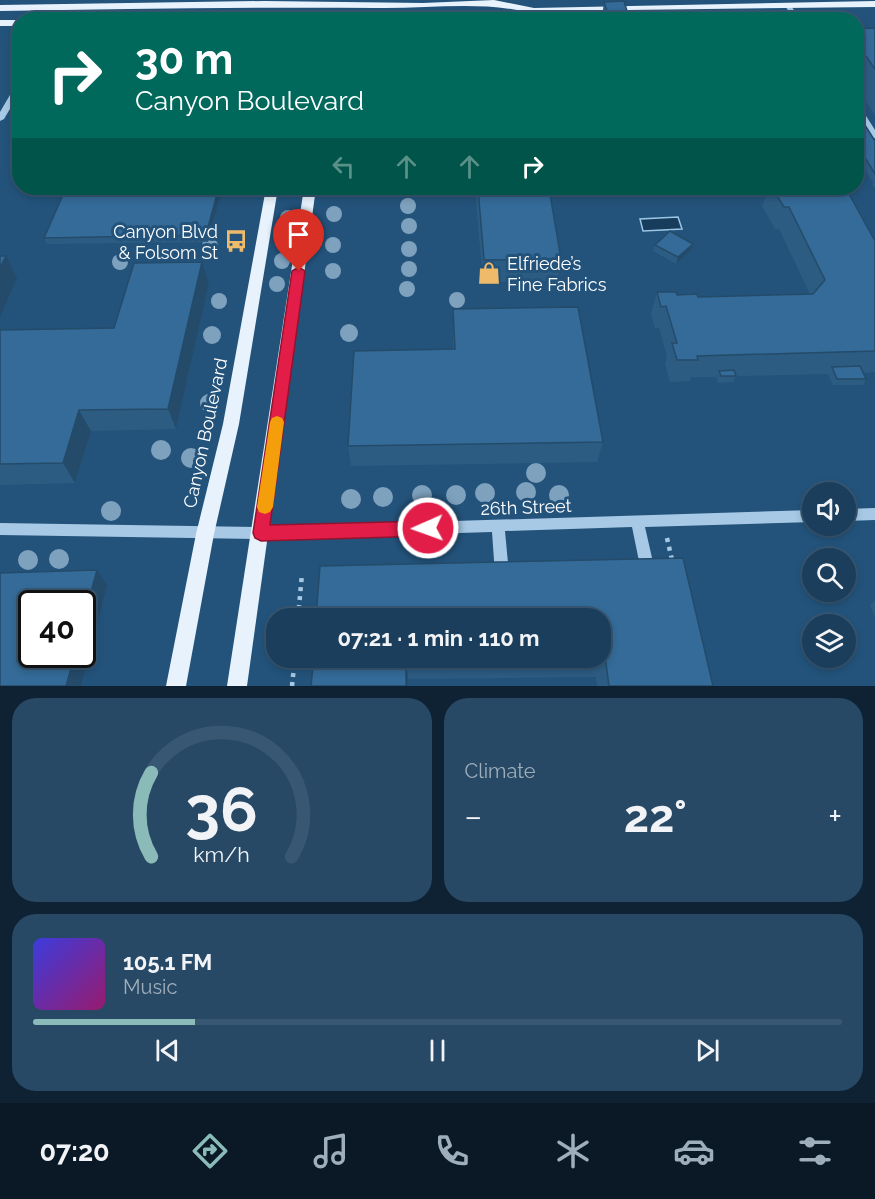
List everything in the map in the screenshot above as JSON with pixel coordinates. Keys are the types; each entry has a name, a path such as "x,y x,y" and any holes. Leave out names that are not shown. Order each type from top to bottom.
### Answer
{"main road":[{"path":"0,8 133,3 292,6 494,3 530,9 875,4"},
{"path":"516,12 530,9"},
{"name":"Canyon Boulevard","path":"176,686 205,534 231,424 271,195"},
{"path":"237,686 309,195"}],"street":[{"path":"787,4 792,12"},
{"path":"0,119 12,99"},
{"path":"864,119 875,136"},
{"path":"856,515 875,514"},
{"name":"26th Street","path":"0,530 205,534 802,516"},
{"path":"637,521 650,582"},
{"path":"498,526 502,585"}],"path":[{"path":"663,520 673,566"},
{"path":"299,608 302,574"},
{"path":"292,686 294,668"}],"water":[{"path":"678,217 682,229 643,231 640,219"}],"building":[{"path":"624,1 627,11 607,11 604,2"},
{"path":"875,28 875,69 864,53 864,29"},
{"path":"864,124 875,141 875,174 864,156"},
{"path":"63,195 217,195 206,235 44,238"},
{"path":"479,195 550,195 561,259 484,260"},
{"path":"776,195 850,195 875,241 875,351 697,356 698,360 677,360 672,343 677,343 666,306 661,307 657,292 676,292 677,295 697,294 698,297 813,294 825,280 789,207 784,207"},
{"path":"670,231 693,244 678,257 655,245"},
{"path":"0,256 6,256 0,268"},
{"path":"202,262 168,409 79,410 63,463 0,464 0,330 114,328 134,263"},
{"path":"578,307 603,442 348,446 354,351 455,349 453,309"},
{"path":"860,366 866,379 837,379 832,367"},
{"path":"734,370 736,376 721,376 719,371"},
{"path":"683,558 713,686 609,686 607,668 611,668 611,608 317,608 320,566"},
{"path":"97,570 91,590 18,590 18,668 71,668 66,686 0,686 0,573"},
{"path":"313,668 406,668 406,686 311,686"}],"slow traffic":[{"path":"265,507 277,422"}],"place":[{"name":"Canyon Blvd & Folsom St","path":"236,241"},
{"name":"Elfriede’s Fine Fabrics","path":"489,273"}],"route":[{"path":"299,271 261,533 428,528"}]}
